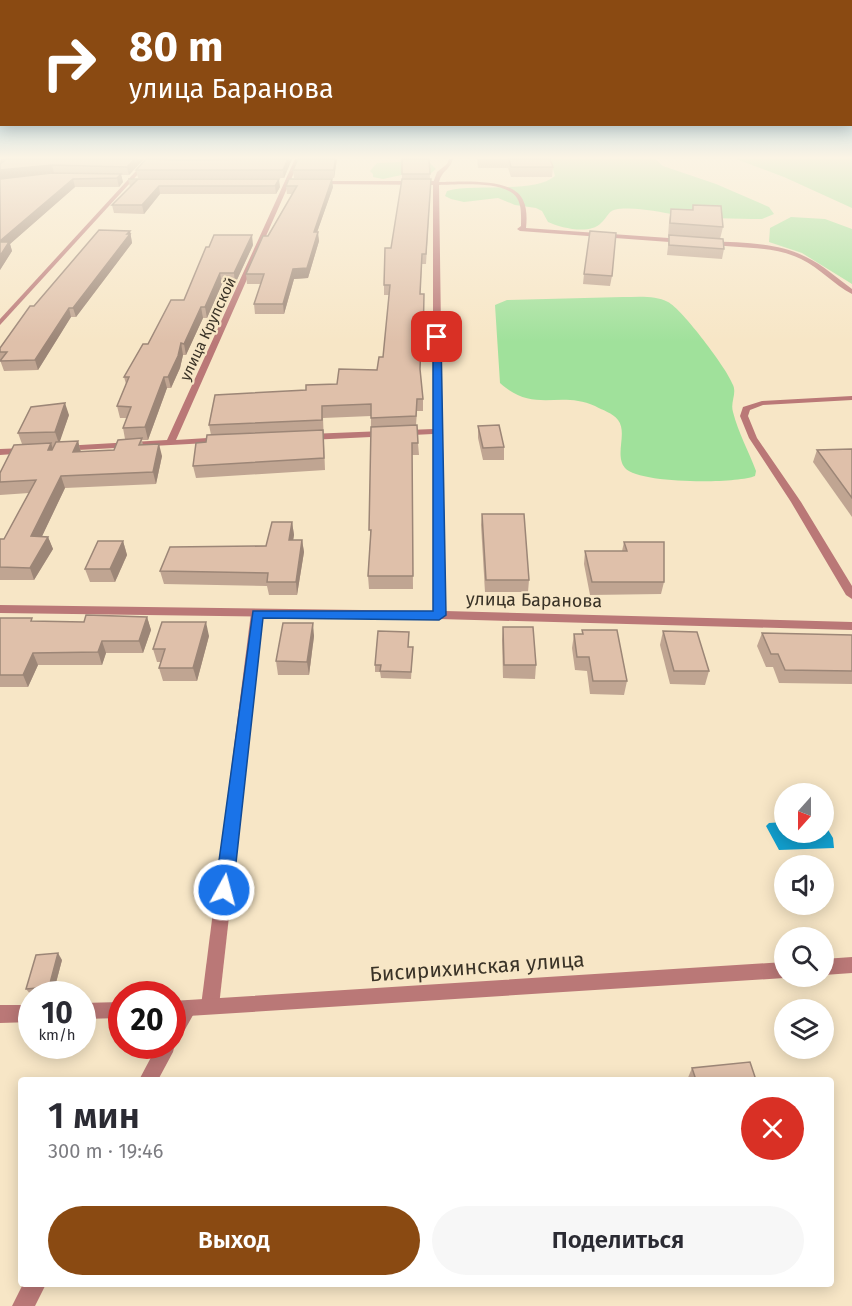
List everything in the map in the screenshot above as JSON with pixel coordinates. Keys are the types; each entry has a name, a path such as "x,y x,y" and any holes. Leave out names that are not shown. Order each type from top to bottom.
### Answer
{"street":[{"path":"0,323 96,220"},
{"name":"улица Крупской","path":"170,443 271,220"},
{"path":"436,220 439,615"},
{"path":"523,220 524,226 520,229 692,242"},
{"path":"703,242 789,252 803,258 852,292"},
{"path":"852,398 762,403 746,409 744,416 753,438 796,502 852,595"},
{"path":"298,437 436,431"},
{"path":"57,449 228,440"},
{"path":"0,452 34,450"},
{"name":"улица Баранова","path":"0,609 439,615 852,626"},
{"path":"210,1006 257,614"},
{"path":"834,967 852,966"},
{"name":"Бисирихинская улица","path":"186,1008 774,971"},
{"path":"0,1014 18,1013"},
{"path":"150,1077 160,1059"},
{"path":"23,1306 33,1287"}],"green space":[{"path":"547,220 604,220 596,227 583,230"},
{"path":"785,220 828,220 852,229 852,284 802,253 769,242 770,228"},
{"path":"640,297 663,300 675,307 714,354 729,377 734,392 733,412 756,471 755,476 745,479 688,481 667,480 634,473 625,468 622,463 621,425 613,415 582,402 536,400 524,397 500,383 495,305 507,300"}],"water":[{"path":"774,823 774,841 766,826"},
{"path":"775,843 834,843 834,848 779,850"}],"building":[{"path":"0,220 25,220 0,241"},
{"path":"277,220 318,220 314,232 318,232 307,268 293,269 283,304 254,304 264,274 246,274 263,236 268,236"},
{"path":"395,220 428,220 426,254 422,254 420,294 424,294 420,369 423,399 417,399 416,416 371,418 371,404 322,406 322,420 209,425 215,395 306,390 306,385 337,384 339,369 377,370 379,357 383,357 390,285 384,285 385,248 391,248"},
{"path":"670,220 722,220 723,227 670,223"},
{"path":"99,230 130,231 127,234 130,234 73,308 69,308 35,360 0,361 7,352 0,352 0,348 30,306 34,306"},
{"path":"590,231 616,233 612,276 584,274"},
{"path":"214,235 252,235 234,273 220,273 205,307 201,307 184,344 181,343 178,356 168,377 164,377 145,427 123,428 131,407 117,406 129,377 124,377 143,344 148,344 171,300 184,300 206,247 209,247"},
{"path":"669,235 723,239 724,249 669,245"},
{"path":"0,242 9,242 0,256"},
{"path":"65,403 55,432 18,433 31,407"},
{"path":"417,425 418,443 412,443 413,576 368,576 371,530 369,530 371,427"},
{"path":"499,425 504,447 483,448 478,426"},
{"path":"323,430 324,458 193,466 196,443 206,442 207,435"},
{"path":"142,438 139,445 159,444 153,472 61,476 31,536 48,537 30,568 0,567 0,539 4,539 36,480 0,482 0,473 14,445 51,443 48,450 52,450 56,442 78,441 73,452 114,450 118,440"},
{"path":"852,449 852,498 817,450"},
{"path":"482,514 524,514 529,580 486,580"},
{"path":"272,522 292,522 289,540 302,540 296,582 267,582 268,573 160,571 170,547 266,546"},
{"path":"98,541 123,541 110,569 85,569"},
{"path":"624,542 664,542 664,582 592,582 585,551 627,551"},
{"path":"86,615 147,617 139,641 102,641 98,652 33,653 23,675 0,675 0,618 84,622"},
{"path":"162,622 206,622 193,668 159,668 165,649 153,649"},
{"path":"283,623 313,623 307,662 276,661"},
{"path":"503,627 533,627 536,665 504,665"},
{"path":"582,630 617,630 627,681 593,681 589,657 577,657 574,634 583,634"},
{"path":"378,631 409,632 408,647 413,647 411,672 380,671 381,665 375,665"},
{"path":"663,631 697,632 709,671 674,671"},
{"path":"762,633 852,635 852,671 785,670 778,654 771,654"},
{"path":"58,953 51,981 28,981 36,955"},
{"path":"750,1062 755,1077 695,1077 692,1068"}],"route":[{"path":"224,890 257,614 439,615 437,337"}]}
